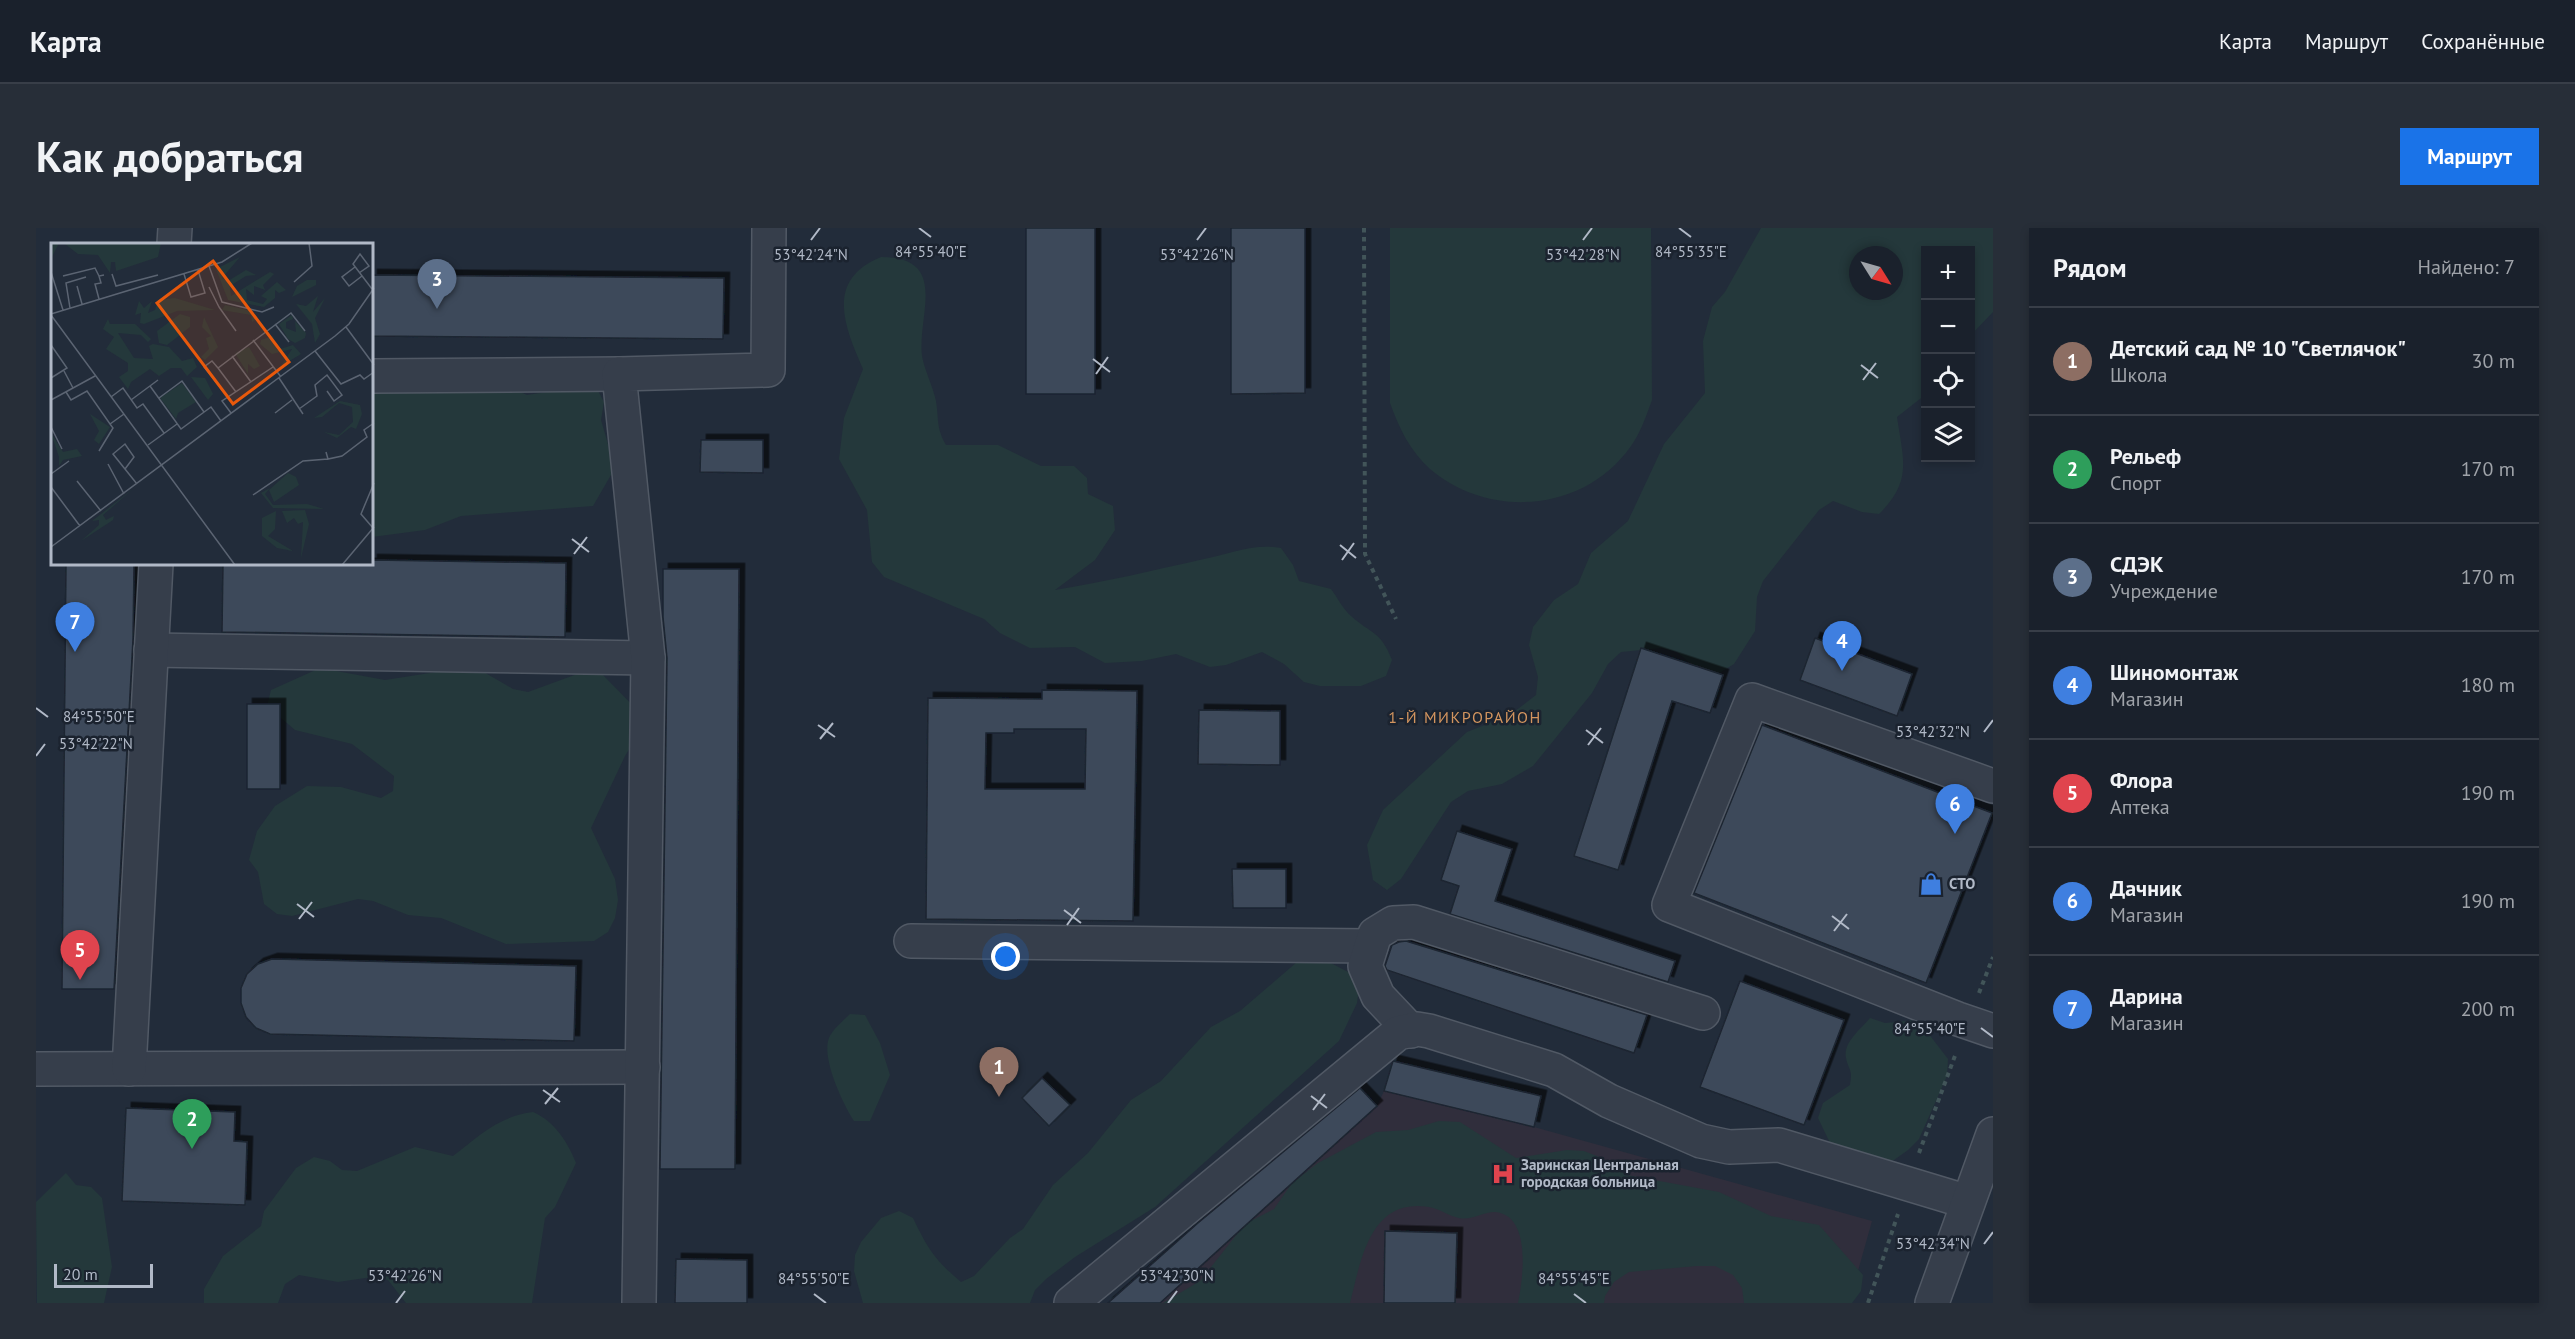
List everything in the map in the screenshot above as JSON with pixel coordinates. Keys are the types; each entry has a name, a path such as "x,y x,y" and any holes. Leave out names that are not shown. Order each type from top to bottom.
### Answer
{"street":[{"path":"174,243 175,228"},
{"path":"374,375 619,374 768,369 769,228"},
{"path":"619,374 648,658 639,1303"},
{"path":"129,1069 156,566"},
{"path":"151,650 648,658"},
{"path":"1980,1027 1669,905 1752,700 1993,786"},
{"path":"1411,1031 1378,996 1365,966 1375,934 1393,923 1414,922 1703,1013"},
{"path":"911,940 1371,946"},
{"path":"1071,1303 1398,1033 1411,1031 1429,1031 1554,1070 1609,1101 1701,1141 1729,1147 1779,1145 1968,1202"},
{"path":"36,1069 643,1067"},
{"path":"1932,1303 1993,1134"}],"path":[{"path":"1364,228 1365,554 1396,619"},
{"path":"1868,1303 1908,1184 1980,1027 1993,957"}],"shaded area":[{"name":"Заринская Центральная городская больница","path":"1384,1091 1534,1127 1872,1221 1849,1303 1160,1303 1377,1106"}],"green space":[{"path":"1390,228 1651,228 1652,400 1635,441 1612,468 1589,485 1563,496 1536,501 1508,502 1480,496 1454,485 1423,462 1406,439 1390,403"},
{"path":"1761,228 1993,228 1993,312 1975,331 1975,246 1921,246 1921,398 1897,417 1903,469 1897,491 1890,502 1879,514 1862,512 1833,501 1819,510 1763,581 1757,597 1755,631 1734,664 1719,673 1701,672 1677,652 1662,648 1621,652 1608,664 1592,693 1533,766 1502,784 1468,791 1451,802 1401,879 1387,890 1373,880 1367,845 1383,810 1467,732 1510,715 1536,695 1538,677 1529,645 1533,627 1554,600 1578,584 1591,553 1628,521 1664,444 1705,393 1703,341 1712,307 1725,292"},
{"path":"881,257 902,260 916,267 923,278 926,291 922,356 936,401 939,428 946,445 998,445 1041,466 1074,466 1087,478 1088,494 1113,506 1115,530 1095,560 1055,590 1130,576 1251,548 1281,548 1293,565 1299,581 1331,589 1348,613 1384,643 1392,660 1386,676 1361,686 1320,686 1304,682 1284,664 1262,652 1226,665 1210,667 1176,654 1142,661 1105,663 1075,647 1030,648 1000,633 984,619 884,577 872,562 867,510 839,459 844,418 863,369 846,321 844,306 846,291 852,278 863,267"},
{"path":"374,381 497,382 527,395 580,387 597,389 604,402 601,420 615,468 593,506 461,516 425,530 374,537"},
{"path":"320,668 385,680 462,668 482,671 513,689 528,692 580,673 601,673 647,720 625,756 591,828 615,879 618,900 615,918 608,932 594,941 506,944 441,918 408,915 373,901 358,899 292,916 277,914 264,904 258,872 249,860 257,831 275,806 307,786 341,787 381,798 393,791 394,776 352,744 295,730 267,706 271,690"},
{"path":"1310,958 1325,960 1352,974 1359,988 1357,1003 1339,1041 1155,1207 1075,1257 1046,1279 1035,1290 1030,1303 863,1303 854,1271 855,1255 861,1242 881,1218 899,1211 913,1218 932,1253 952,1274 961,1282 974,1276 1010,1238 1023,1229 1053,1185 1088,1153 1131,1100 1161,1081 1211,1027 1240,1011 1297,962"},
{"path":"850,1014 865,1015 880,1043 890,1075 870,1121 854,1121 844,1104 830,1069 827,1047 830,1035"},
{"path":"1870,1018 1885,1023 1918,1020 1948,1059 1947,1076 1919,1139 1894,1160 1875,1164 1831,1145 1818,1118 1823,1103 1850,1085 1851,1073 1846,1058 1847,1047"},
{"path":"533,1112 554,1127 569,1147 576,1163 555,1207 545,1218 532,1303 406,1303 388,1280 372,1277 338,1282 299,1275 285,1284 278,1303 204,1303 204,1289 223,1256 261,1226 264,1211 296,1168 314,1157 330,1161 342,1170 357,1171 415,1147 453,1156 500,1122"},
{"name":"Заринская Центральная городская больница","path":"1439,1121 1460,1122 1516,1158 1567,1150 1584,1151 1602,1158 1627,1175 1719,1192 1771,1216 1819,1225 1863,1275 1861,1291 1852,1303 1744,1303 1742,1288 1733,1275 1715,1266 1697,1266 1629,1272 1614,1282 1605,1296 1604,1303 1518,1303 1522,1279 1522,1250 1515,1224 1507,1216 1495,1212 1463,1219 1429,1207 1409,1206 1393,1212 1381,1222 1372,1235 1364,1251 1350,1303 1163,1303 1200,1281 1245,1224 1274,1209 1292,1183 1318,1163 1376,1132 1408,1130"},
{"path":"66,1173 76,1185 91,1187 102,1198 112,1267 104,1303 37,1303 36,1202"}],"building":[{"path":"1026,228 1095,228 1095,394 1026,394"},
{"path":"1231,228 1305,228 1305,393 1231,394"},
{"path":"374,275 724,278 723,339 374,336"},
{"path":"701,440 763,440 763,473 700,472"},
{"path":"374,560 566,563 565,637 222,632 223,566 374,566"},
{"path":"66,566 134,566 133,639 114,989 62,989"},
{"path":"663,569 739,569 735,1169 660,1169 667,658 663,617"},
{"path":"1815,638 1912,674 1897,716 1800,680"},
{"path":"1641,648 1723,675 1710,713 1672,701 1618,870 1574,856"},
{"path":"1042,690 1137,691 1133,921 926,919 928,698 1042,699","holes":["1014,729 1086,729 1085,789 985,789 986,733 1014,733"]},
{"path":"247,704 280,704 280,789 247,789"},
{"path":"1199,710 1280,711 1280,765 1198,764"},
{"path":"1762,725 1992,813 1926,983 1694,893"},
{"path":"1457,831 1512,849 1495,901 1675,961 1668,982 1450,914 1459,886 1441,880"},
{"path":"1232,869 1286,869 1286,908 1233,908"},
{"path":"1406,941 1647,1015 1634,1053 1387,970 1385,966 1392,945"},
{"path":"272,959 576,966 574,1041 270,1034 256,1028 246,1017 241,1003 241,988 247,974 258,964"},
{"path":"1740,981 1844,1020 1804,1125 1700,1087"},
{"path":"1393,1061 1541,1096 1534,1127 1384,1091"},
{"path":"1042,1078 1070,1105 1049,1126 1022,1098"},
{"path":"1360,1088 1377,1106 1160,1303 1108,1303 1198,1223"},
{"path":"126,1108 235,1112 234,1141 247,1142 245,1205 122,1201"},
{"path":"1385,1231 1457,1233 1455,1303 1384,1303"},
{"path":"676,1259 747,1260 747,1303 675,1303"}],"place":[{"name":"СДЭК","path":"437,309"},
{"name":"Дарина","path":"75,652"},
{"name":"Шиномонтаж","path":"1842,671"},
{"name":"Дачник","path":"1955,834"},
{"name":"СТО","path":"1931,884"},
{"name":"Флора","path":"80,980"},
{"name":"Детский сад № 10 \"Светлячок\"","path":"999,1097"},
{"name":"Рельеф","path":"192,1149"},
{"name":"Заринская Центральная городская больница","path":"1503,1174"}],"district":[{"name":"1-Й МИКРОРАЙОН","path":"1465,717"}]}
